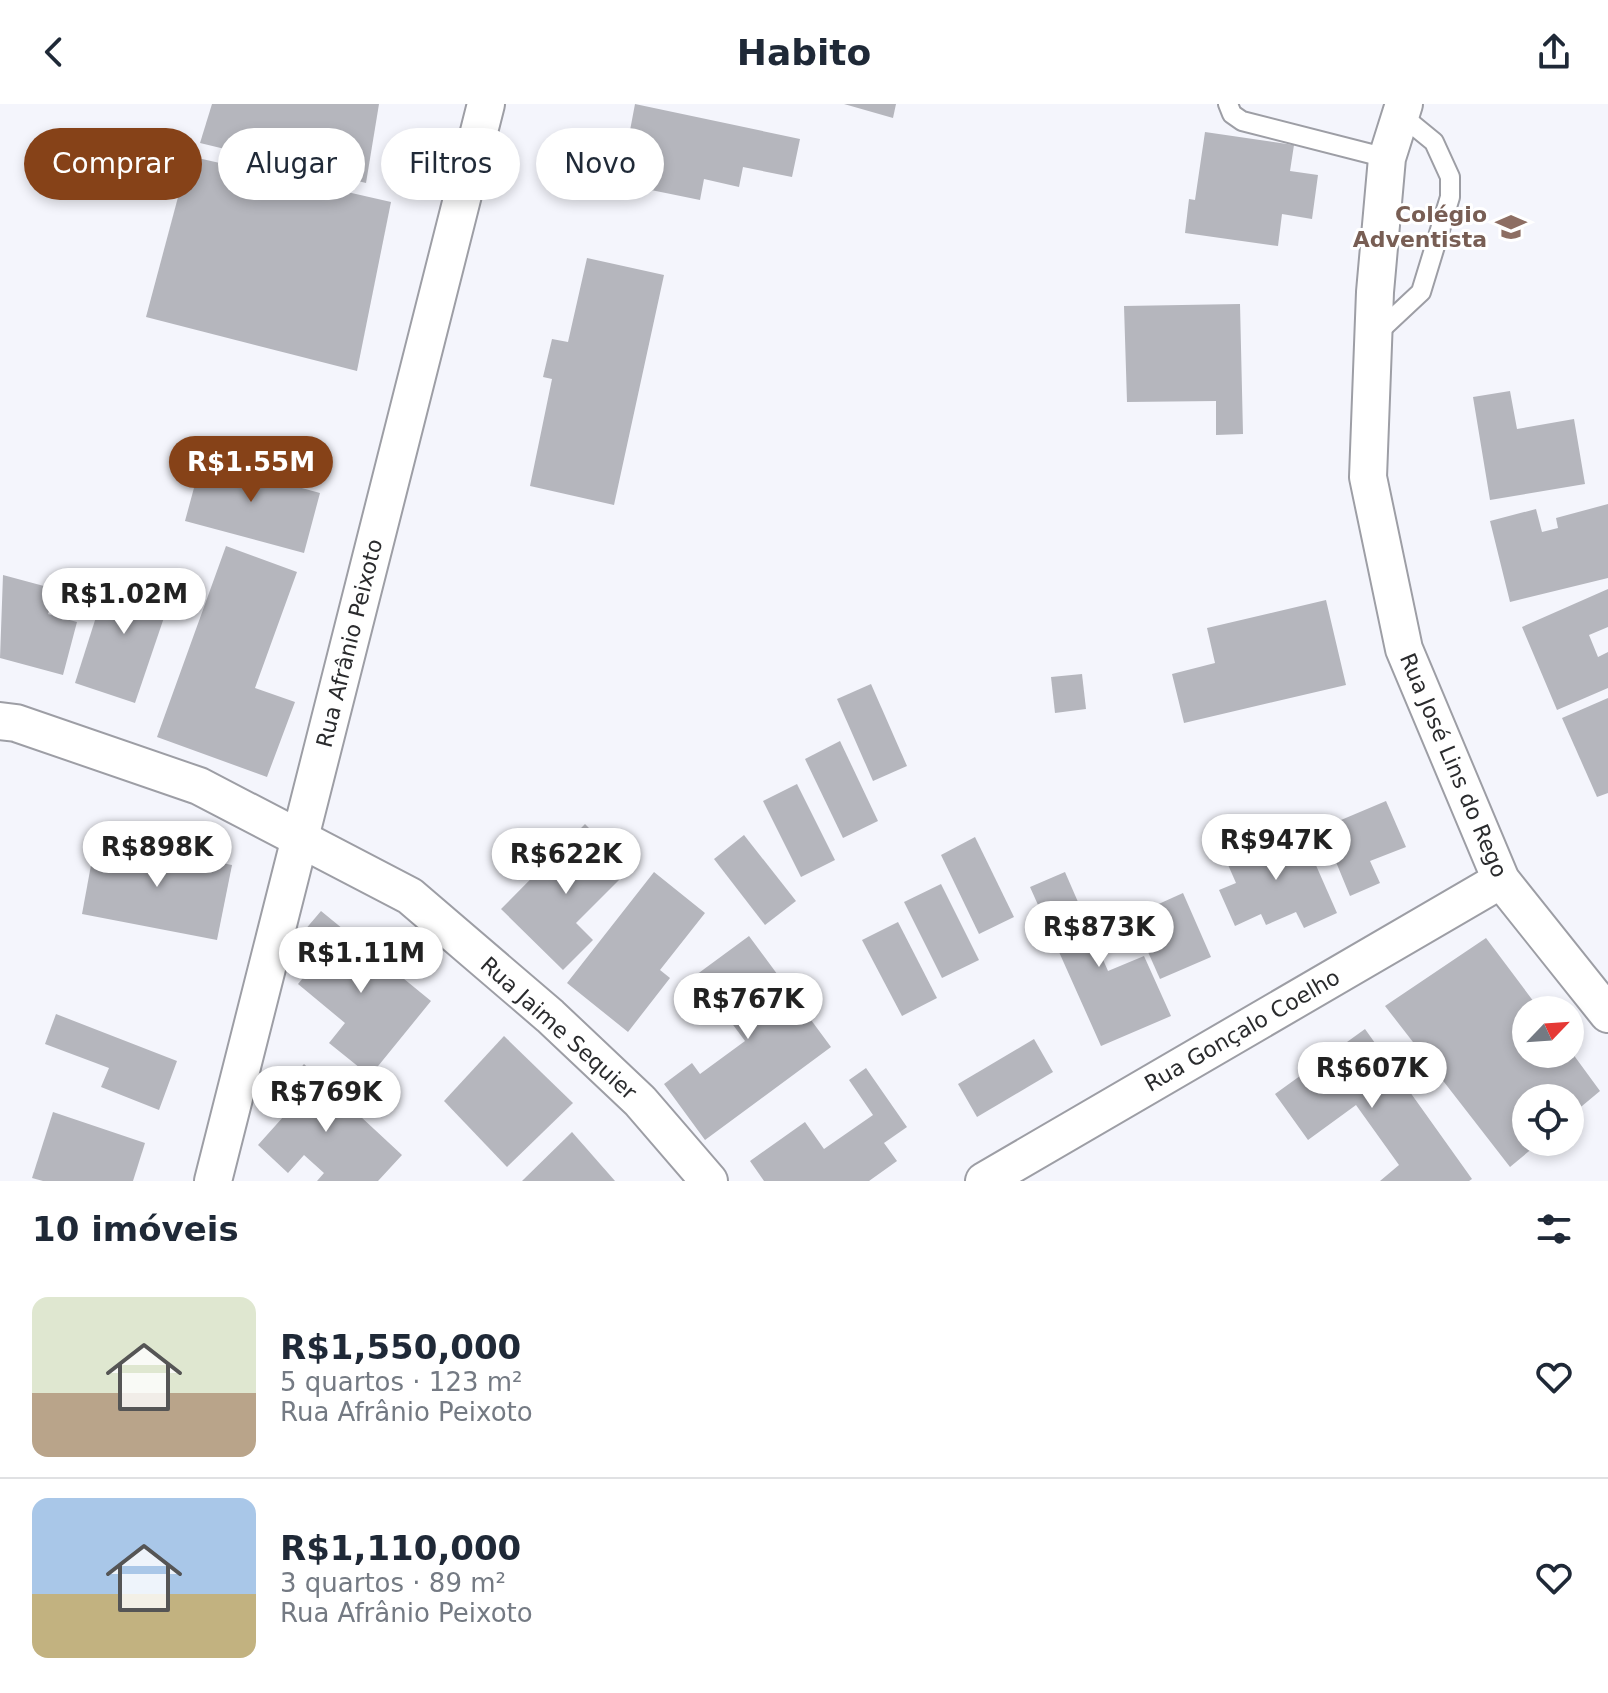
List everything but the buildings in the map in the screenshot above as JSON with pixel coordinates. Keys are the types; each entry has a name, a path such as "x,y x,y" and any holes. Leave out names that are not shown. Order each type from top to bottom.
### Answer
{"street":[{"name":"Rua Afrânio Peixoto","path":"213,1181 486,104"},
{"name":"Rua José Lins do Rego","path":"1403,110 1387,158 1373,337 1368,477 1404,649 1501,880 1608,1014"},
{"name":"Rua Jaime Sequier","path":"0,721 199,786 410,896 550,1016 640,1101 709,1181"},
{"name":"Rua Gonçalo Coelho","path":"984,1181 1501,880"}],"lane":[{"path":"1228,104 1232,114 1242,121 1387,158"},
{"path":"1373,337 1421,292 1450,197 1450,177 1434,142 1403,110"}],"place":[{"name":"Colégio Adventista","path":"1511,227"}]}
